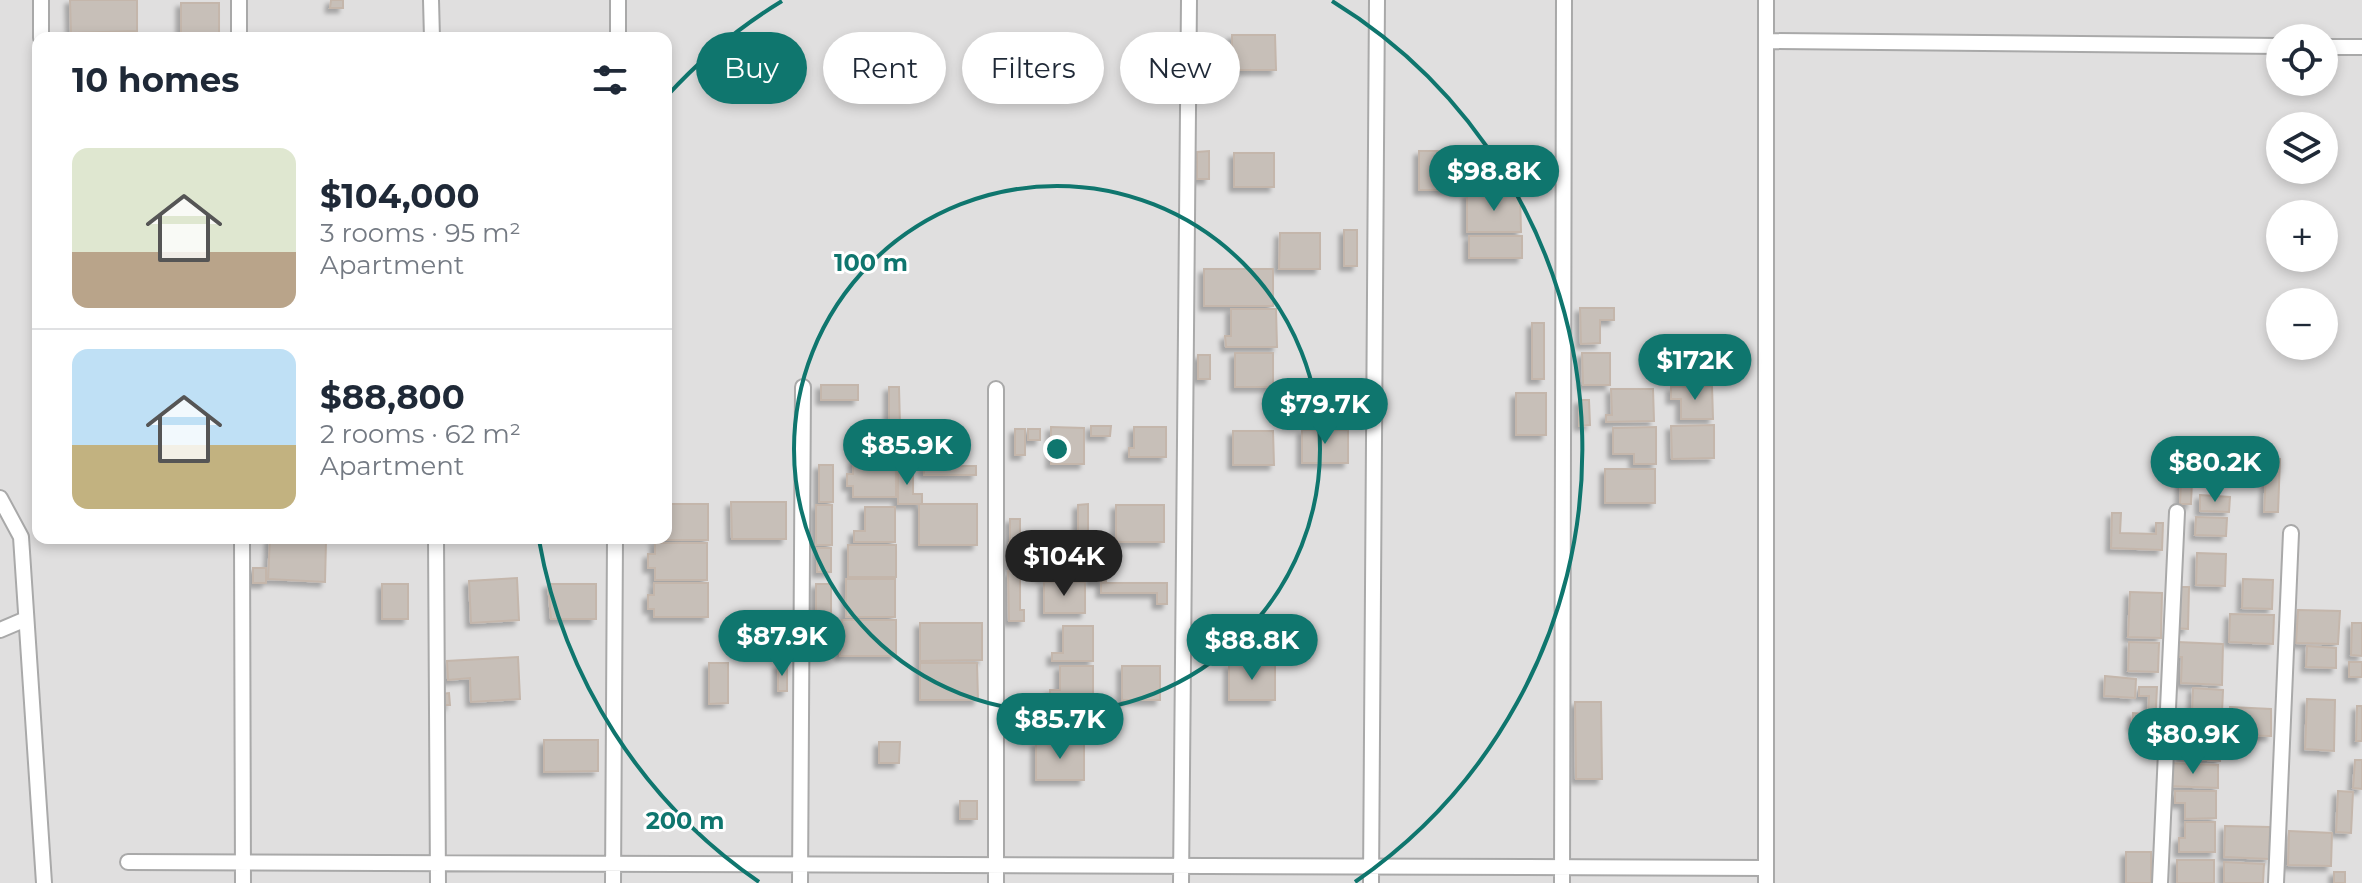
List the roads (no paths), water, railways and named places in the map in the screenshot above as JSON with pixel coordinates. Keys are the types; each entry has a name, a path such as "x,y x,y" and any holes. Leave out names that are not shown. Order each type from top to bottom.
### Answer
{"street":[{"path":"41,0 41,32"},
{"path":"239,0 239,32"},
{"path":"431,0 432,32"},
{"path":"618,0 618,32"},
{"path":"1181,883 1189,0"},
{"path":"1371,883 1377,0"},
{"path":"1562,883 1564,0"},
{"path":"128,862 1562,867 1766,876 1766,0"},
{"path":"1766,41 2266,46"},
{"path":"2338,47 2362,47"},
{"path":"800,883 803,387"},
{"path":"996,389 996,883"},
{"path":"0,498 21,537 44,883"},
{"path":"2160,883 2177,512"},
{"path":"2276,883 2291,533"},
{"path":"242,544 243,883"},
{"path":"436,544 438,883"},
{"path":"613,883 615,544"},
{"path":"0,630 26,619"}]}
